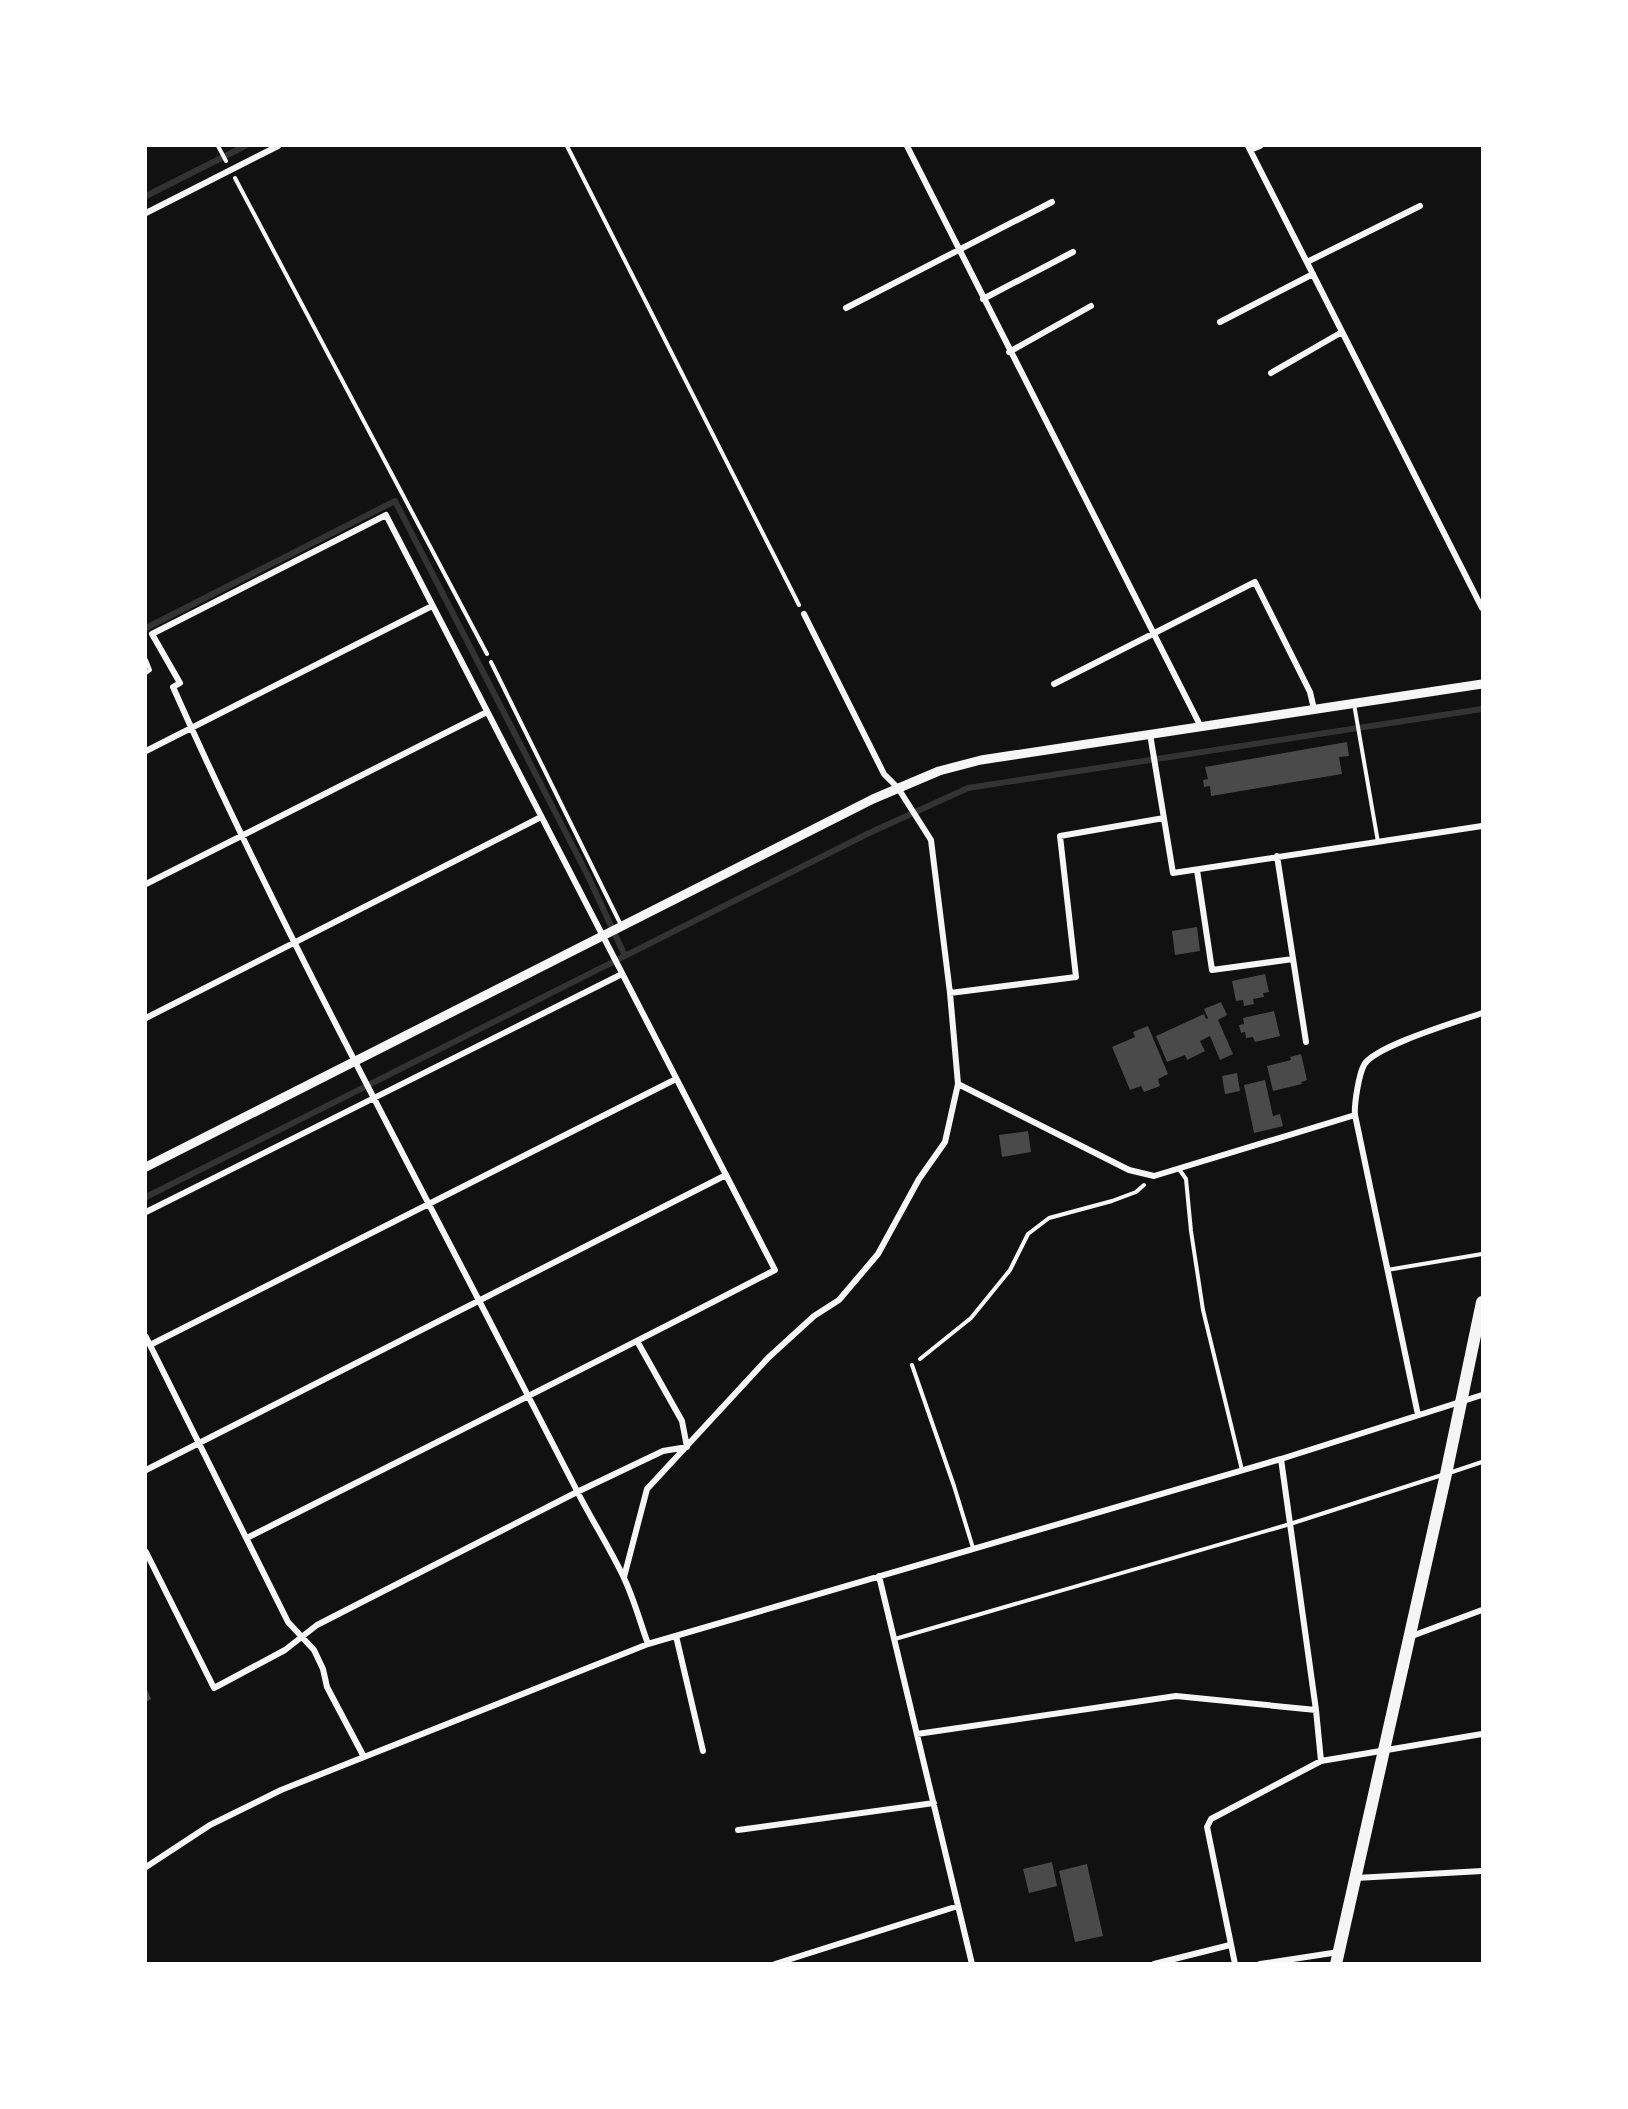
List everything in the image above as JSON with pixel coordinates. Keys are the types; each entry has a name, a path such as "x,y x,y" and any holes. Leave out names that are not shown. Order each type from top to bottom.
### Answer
{"main road":[{"path":"1337,1958 1446,1474 1482,1302"}],"street":[{"path":"146,213 278,146"},
{"path":"906,146 1201,727"},
{"path":"1260,146 1249,148 1482,608"},
{"path":"846,308 1052,202"},
{"path":"1307,262 1420,206"},
{"path":"983,299 1073,252"},
{"path":"1220,322 1313,273"},
{"path":"1009,352 1091,306"},
{"path":"1271,373 1342,332"},
{"path":"247,1538 528,1395 637,1341 775,1270 386,515 152,634 180,683 173,687 191,728 295,942 355,1061 430,1204 528,1395 577,1492 624,1578 648,1644"},
{"path":"1054,684 1254,582 1310,692 1314,710"},
{"path":"146,751 432,606"},
{"path":"624,1578 647,1489 768,1358 813,1316 838,1300 878,1254 919,1179 945,1142 958,1084 950,993 931,840 898,788 884,774 804,614"},
{"path":"146,1167 898,788 939,771 981,760 1482,684"},
{"path":"146,885 487,712"},
{"path":"1150,734 1173,873 1482,826"},
{"path":"146,1018 541,818"},
{"path":"950,993 1076,976 1060,836 1164,818"},
{"path":"1277,856 1306,1042"},
{"path":"1197,870 1212,970 1293,959"},
{"path":"146,1212 622,974"},
{"path":"1418,1415 1386,1270 1354,1103 1364,1064 1383,1050 1482,1013"},
{"path":"150,1345 676,1079"},
{"path":"958,1084 1129,1170 1154,1176 1355,1114"},
{"path":"146,1470 726,1175"},
{"path":"146,1336 288,1623 314,1650 323,1670 327,1687 364,1757"},
{"path":"637,1341 682,1421 687,1447"},
{"path":"146,1867 210,1825 281,1790 648,1644 1281,1459 1482,1395"},
{"path":"146,1552 214,1688 285,1650 317,1625 577,1492 663,1451 687,1447"},
{"path":"1281,1459 1321,1761"},
{"path":"879,1576 972,1964"},
{"path":"1409,1638 1482,1610"},
{"path":"676,1636 703,1751"},
{"path":"917,1734 1176,1696 1316,1710"},
{"path":"1235,1964 1207,1827 1211,1819 1321,1761 1482,1734"},
{"path":"738,1830 934,1803"},
{"path":"1355,1878 1482,1872"},
{"path":"776,1964 958,1906"},
{"path":"1154,1964 1230,1945"},
{"path":"1260,1964 1337,1958"}],"lane":[{"path":"491,662 613,905 621,927"},
{"path":"1354,704 1378,842"},
{"path":"1179,1169 1186,1179 1203,1310 1242,1470"},
{"path":"1386,1270 1482,1254"},
{"path":"912,1365 973,1548"},
{"path":"895,1639 1290,1524 1482,1462"}],"path":[{"path":"567,146 804,614"},
{"path":"231,169 491,662"},
{"path":"146,660 150,670 146,673"},
{"path":"912,1365 971,1318 1010,1270 1028,1234 1049,1218 1136,1192 1154,1176"}],"building":[{"path":"1347,742 1349,756 1339,757 1342,774 1211,796 1210,786 1204,787 1203,780 1208,779 1205,767"},
{"path":"1197,927 1200,951 1175,955 1172,931"},
{"path":"1265,974 1269,992 1263,993 1264,997 1253,999 1254,1004 1244,1006 1243,1000 1236,1001 1232,981"},
{"path":"1221,1002 1227,1015 1218,1020 1233,1054 1220,1060 1210,1036 1200,1041 1205,1051 1187,1060 1185,1055 1167,1062 1156,1036 1204,1014 1206,1019 1208,1018 1204,1009"},
{"path":"1274,1011 1280,1036 1255,1042 1253,1037 1246,1038 1245,1032 1241,1033 1239,1025 1244,1024 1243,1018"},
{"path":"1148,1026 1168,1074 1158,1079 1160,1086 1144,1092 1141,1086 1130,1090 1112,1047 1135,1037 1133,1032"},
{"path":"1301,1054 1307,1080 1301,1082 1302,1084 1273,1091 1267,1066 1291,1060 1290,1057"},
{"path":"1237,1073 1240,1091 1225,1094 1222,1076"},
{"path":"1265,1080 1273,1116 1280,1114 1283,1126 1254,1133 1244,1085"},
{"path":"1028,1131 1031,1152 1002,1157 999,1135"},
{"path":"146,1687 151,1699 146,1702"},
{"path":"1052,1862 1057,1886 1029,1893 1023,1869"},
{"path":"1087,1864 1103,1936 1075,1942 1059,1871"}],"waterway":[{"path":"146,196 245,146"},
{"path":"146,628 395,501 587,874 625,956"},
{"path":"146,1197 867,834 968,788 1482,709"}]}
